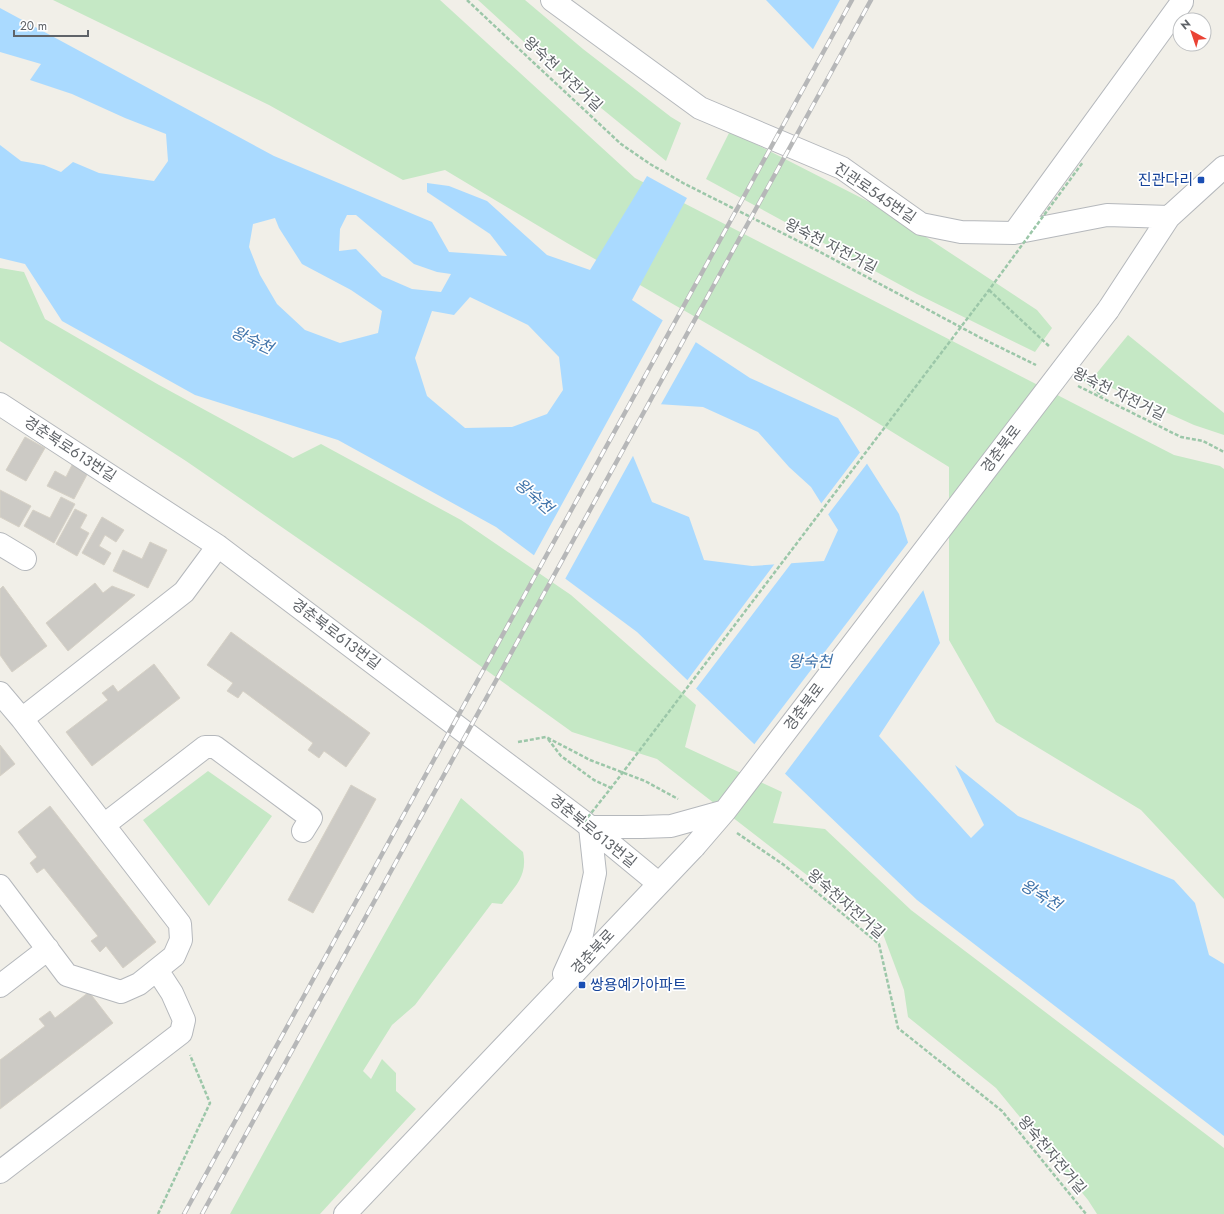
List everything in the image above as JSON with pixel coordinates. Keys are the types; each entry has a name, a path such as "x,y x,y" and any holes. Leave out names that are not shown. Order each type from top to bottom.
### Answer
{"street":[{"name":"진관로545번길","path":"552,0 700,108 842,168 921,224 961,232 1014,233 1107,215 1169,217"},
{"path":"1014,233 1182,0"},
{"name":"경춘북로","path":"345,1214 557,989 694,847 724,811 1108,310 1169,217 1224,167"},
{"name":"경춘북로613번길","path":"0,404 218,546 488,748 587,824 658,883"},
{"path":"0,544 25,559"},
{"path":"22,719 184,592 218,546"},
{"path":"0,692 180,924 181,940 174,956 139,984 121,992 67,975 0,886"},
{"path":"104,825 205,747 215,747 310,818 303,830"},
{"path":"557,989 582,934 595,873 587,824 642,827 671,826 724,811"},
{"path":"0,986 48,949"},
{"path":"0,1172 181,1033 184,1020 172,993 157,970"}],"path":[{"name":"왕숙천 자전거길","path":"467,0 621,144 650,164 684,183 820,252 981,338 1042,368"},
{"path":"587,824 611,788 989,290 1083,162"},
{"path":"989,290 1053,350"},
{"path":"1082,378 1105,400"},
{"name":"왕숙천 자전거길","path":"1077,386 1181,437 1203,441 1224,452"},
{"path":"546,736 561,756 594,780 611,788"},
{"path":"488,748 546,736 590,760 646,781 685,803"},
{"name":"왕숙천자전거길","path":"736,832 784,865 879,944 898,1028 1002,1111 1086,1214"},
{"path":"158,1214 210,1103 181,1033"}],"green space":[{"path":"53,0 440,0 635,178 1174,455 1220,466 1224,469 1224,899 1141,810 996,722 949,640 949,467 855,409 567,243 445,170 403,180 269,105"},
{"path":"478,0 525,0 583,49 671,117 681,123 666,161 557,72"},
{"path":"730,131 885,210 1037,310 1052,328 1035,352 917,294 706,179"},
{"path":"0,268 24,272 45,319 159,385 293,458 321,444 461,520 571,595 696,705 685,747 782,792 773,823 825,829 911,910 1224,1148 1224,1214 1097,1214 1088,1200 996,1088 908,1017 904,990 883,934 657,759 572,732 422,624 186,461 0,341"},
{"path":"1128,335 1224,413 1224,435 1194,425 1092,379"},
{"path":"208,771 272,816 209,906 143,820"},
{"path":"461,798 523,852 524,868 516,886 502,904 492,903 415,1005 392,1025 363,1071 371,1079 382,1059 396,1073 396,1091 416,1109 320,1214 230,1214 354,988"}],"water":[{"path":"766,0 863,0 828,65"},
{"name":"왕숙천","path":"0,8 274,156 432,222 449,252 507,256 490,234 427,192 427,183 449,186 487,201 547,255 590,270 647,176 687,198 632,300 750,378 838,418 899,514 940,643 879,736 971,838 984,825 955,765 1018,816 1174,880 1195,903 1209,955 1224,964 1224,1136 917,900 637,632 496,527 338,440 195,395 62,321 25,264 0,258 0,145 21,161 44,165 61,172 73,162 99,173 154,181 168,161 166,134 125,118 72,94 30,80 41,64 0,52","holes":["347,215 356,215 414,264 437,272 451,274 441,292 412,289 382,276 356,249 339,251 340,229","275,218 279,228 302,264 351,290 382,311 378,333 340,343 305,330 277,304 260,275 249,247 253,224","470,297 528,325 559,357 563,390 547,414 512,427 465,428 427,396 415,358 432,311 454,315","642,403 703,407 758,432 789,467 811,487 838,530 824,561 752,566 704,560 689,517 652,502 624,434"]}],"pier":[{"path":"840,0 866,0 871,19 828,67 812,51"},
{"path":"664,318 697,340 660,406 643,405 626,434 634,454 564,581 533,557"},
{"path":"861,451 869,461 827,516 820,505"},
{"path":"910,540 925,588 784,775 753,746"},
{"path":"793,561 695,690 686,682 776,562"}],"building":[{"path":"25,437 45,448 26,481 6,470"},
{"path":"73,463 89,471 74,499 47,486 55,471 66,477"},
{"path":"0,490 31,506 19,527 0,517"},
{"path":"61,497 75,504 54,543 24,526 33,510 50,518"},
{"path":"75,509 87,515 80,528 89,533 77,556 56,544"},
{"path":"102,517 124,530 116,542 105,535 99,546 111,553 104,565 82,553"},
{"path":"150,542 167,550 148,588 113,571 123,550 142,559"},
{"path":"95,583 103,593 112,586 135,595 68,651 46,623"},
{"path":"3,586 47,646 12,672 0,655 0,589"},
{"path":"231,632 370,733 346,767 324,751 319,758 308,750 313,743 243,691 238,698 227,691 233,683 207,665"},
{"path":"154,664 180,698 92,766 66,732 108,700 102,693 113,685 118,692"},
{"path":"0,745 15,764 0,776"},
{"path":"351,785 376,799 313,913 288,900"},
{"path":"50,806 156,942 123,968 106,946 100,952 91,941 98,936 44,868 37,873 30,863 37,857 18,832"},
{"path":"89,992 113,1023 0,1109 0,1060 45,1026 39,1019 50,1011 55,1018"}],"railway":[{"path":"184,1214 852,0"},
{"path":"202,1214 871,0"}],"place":[{"name":"진관다리","path":"1201,180"},
{"name":"쌍용예가아파트","path":"582,985"}]}
